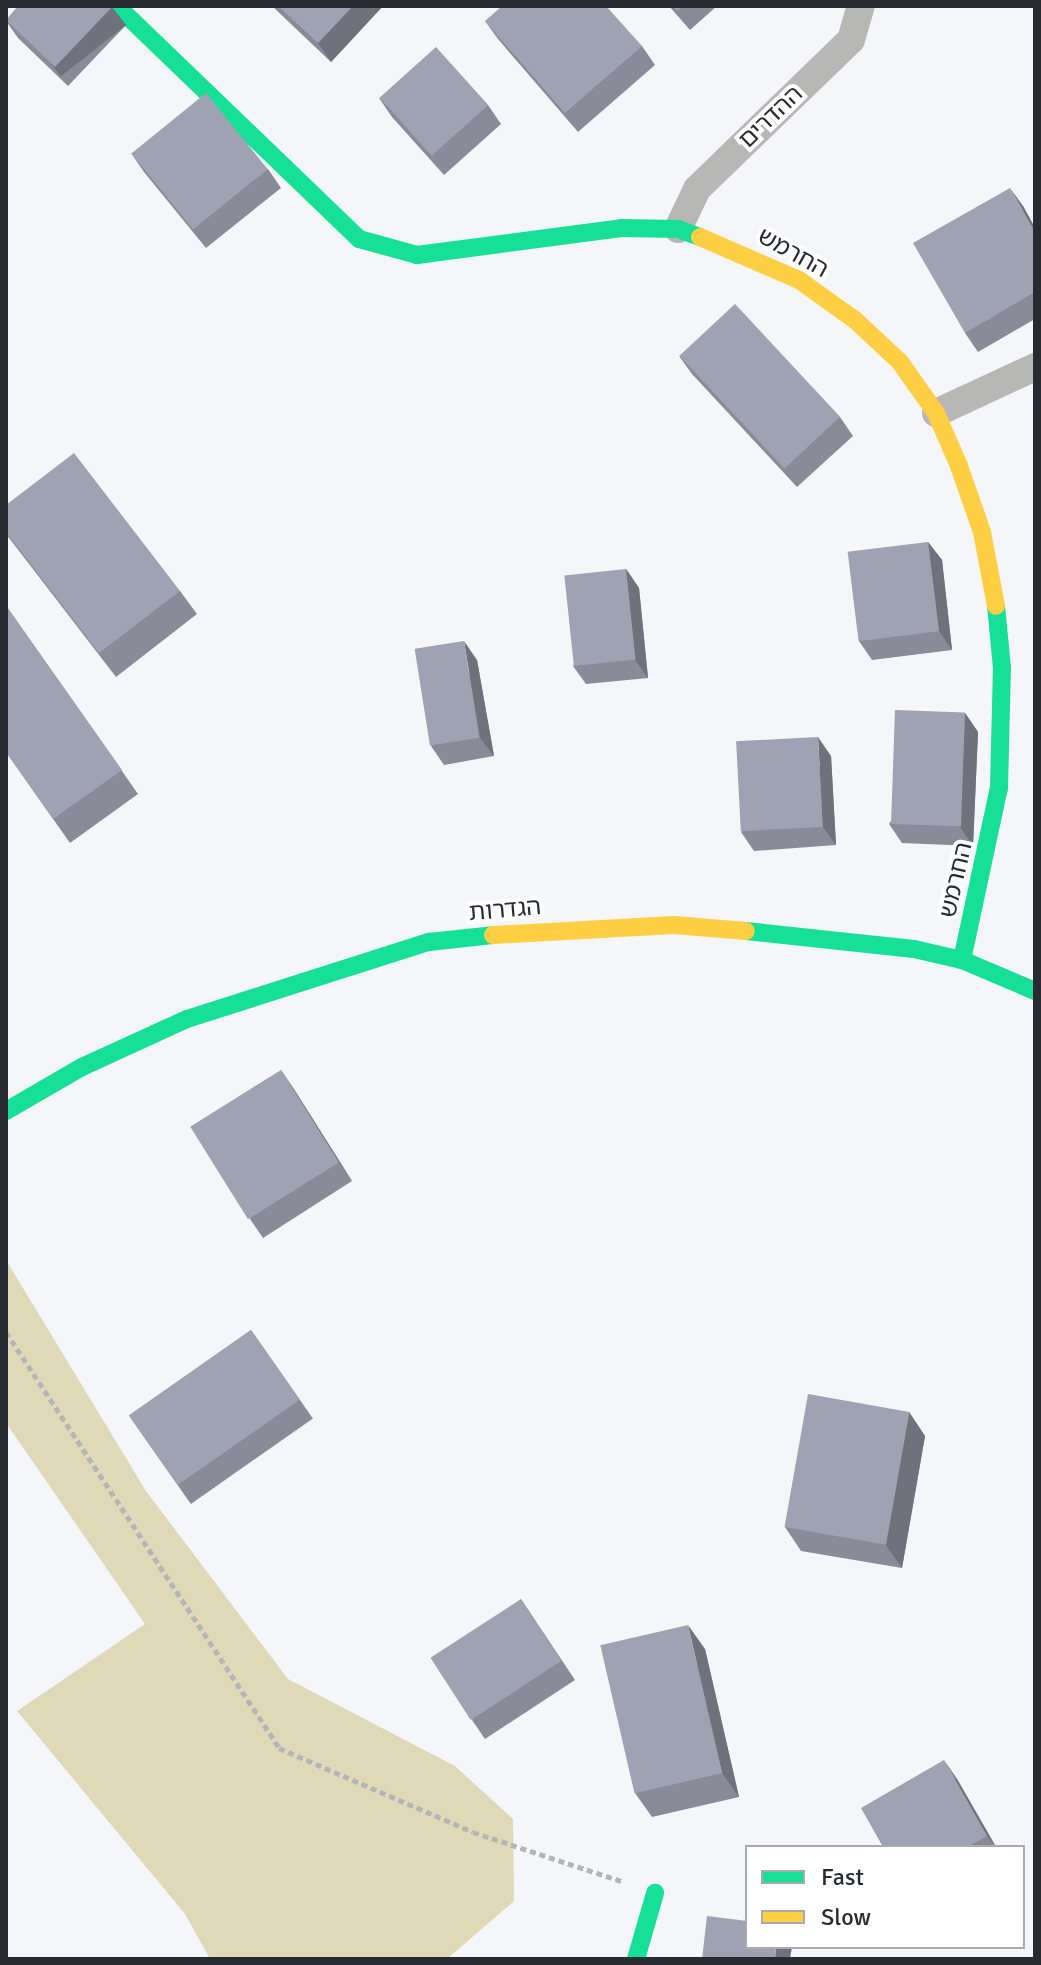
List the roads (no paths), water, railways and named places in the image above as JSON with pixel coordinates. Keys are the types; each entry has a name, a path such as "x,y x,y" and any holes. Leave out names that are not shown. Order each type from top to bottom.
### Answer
{"street":[{"name":"החרמש","path":"117,6 341,225 386,251 460,253 621,228 678,229 738,250 799,280 855,320 900,362 936,413 982,532 1002,668 999,788 962,960"},
{"name":"ההדרים","path":"678,229 697,189 851,40 861,6"},
{"path":"936,413 1035,367"},
{"name":"הגדרות","path":"6,1111 82,1067 187,1019 309,976 429,942 533,930 674,925 914,949 962,960 1035,991"},
{"path":"636,1959 655,1893"}]}
